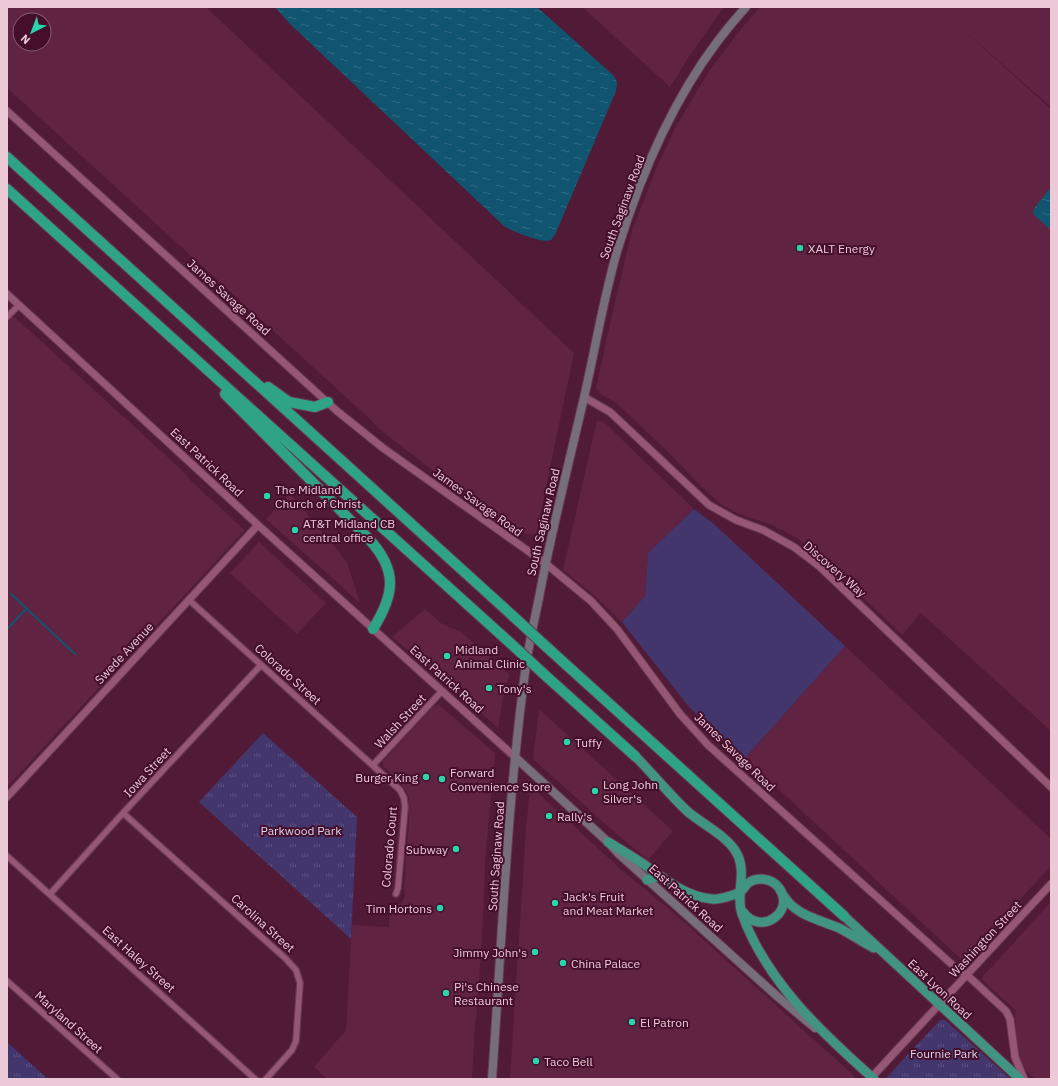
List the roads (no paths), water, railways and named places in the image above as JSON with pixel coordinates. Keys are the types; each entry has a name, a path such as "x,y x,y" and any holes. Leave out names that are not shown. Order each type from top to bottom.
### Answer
{"highway":[{"path":"7,157 233,364 844,916"},
{"path":"7,189 635,756 695,818 728,842 737,854 741,867 740,906 742,915 754,940 776,978 813,1021 844,1052"},
{"path":"152,320 378,549 388,568 390,584 385,608 373,629"},
{"path":"233,364 289,402 315,407 328,402"},
{"path":"608,842 690,894 705,898 718,899 741,891 750,881 764,879 772,882 782,892 787,902 797,910 838,928 883,952"},
{"path":"647,880 654,877 662,877"},
{"path":"740,906 744,914 751,920 760,923 769,922 776,917 782,909 782,892"},
{"name":"East Lyon Road","path":"844,916 1020,1079"},
{"name":"East Patrick Road","path":"844,1052 872,1078"}],"main road":[{"name":"South Saginaw Road","path":"492,1079 507,861 516,758 527,662 545,563 584,397 603,306 618,248 651,159 679,101 698,69 717,41 746,7"},
{"name":"East Patrick Road","path":"516,758 608,842 647,880 778,997 844,1052"}],"street":[{"name":"James Savage Road","path":"7,111 328,402 383,448 545,563 583,594 609,620 680,714 708,745 957,969 967,975 1006,1010 1010,1019 1015,1057 1024,1079"},
{"name":"East Patrick Road","path":"7,294 258,525 516,758"},
{"path":"7,317 19,305"},
{"name":"Discovery Way","path":"584,397 610,412 709,505 736,520 763,530 794,547 819,566 1051,787"},
{"name":"Swede Avenue","path":"7,797 258,525"},
{"name":"Colorado Street","path":"189,600 374,765"},
{"name":"Iowa Street","path":"50,894 261,665"},
{"name":"Walsh Street","path":"374,765 442,691"},
{"name":"Colorado Court","path":"374,765 400,790 404,798 404,821 398,888 396,894"},
{"name":"Carolina Street","path":"124,813 285,958 296,970 300,983 296,1042 292,1050 266,1079"},
{"name":"East Haley Street","path":"7,856 255,1079"},
{"name":"Washington Street","path":"872,1078 1051,884"},
{"name":"Maryland Street","path":"7,980 117,1079"}],"water":[{"path":"275,7 537,7 613,75 617,82 616,91 555,235 551,240 547,241 534,239 504,226 290,24"},
{"path":"1051,187 1051,230 1034,215 1033,211"}],"waterway":[{"path":"11,594 75,654"},
{"path":"7,629 27,608"}],"place":[{"name":"XALT Energy","path":"800,248"},
{"name":"The Midland Church of Christ","path":"267,496"},
{"name":"AT&T Midland CB central office","path":"295,530"},
{"name":"Midland Animal Clinic","path":"447,656"},
{"name":"Tony's","path":"489,688"},
{"name":"Tuffy","path":"567,742"},
{"name":"Burger King","path":"426,777"},
{"name":"Forward Convenience Store","path":"442,779"},
{"name":"Long John Silver's","path":"595,791"},
{"name":"Rally's","path":"549,816"},
{"name":"Subway","path":"456,849"},
{"name":"Jack's Fruit and Meat Market","path":"555,903"},
{"name":"Tim Hortons","path":"440,908"},
{"name":"Jimmy John's","path":"535,952"},
{"name":"China Palace","path":"563,963"},
{"name":"Pi's Chinese Restaurant","path":"446,993"},
{"name":"El Patron","path":"632,1022"},
{"name":"Taco Bell","path":"536,1061"}],"park label":[{"name":"Parkwood Park","path":"301,830"},
{"name":"Fournie Park","path":"944,1053"}]}
